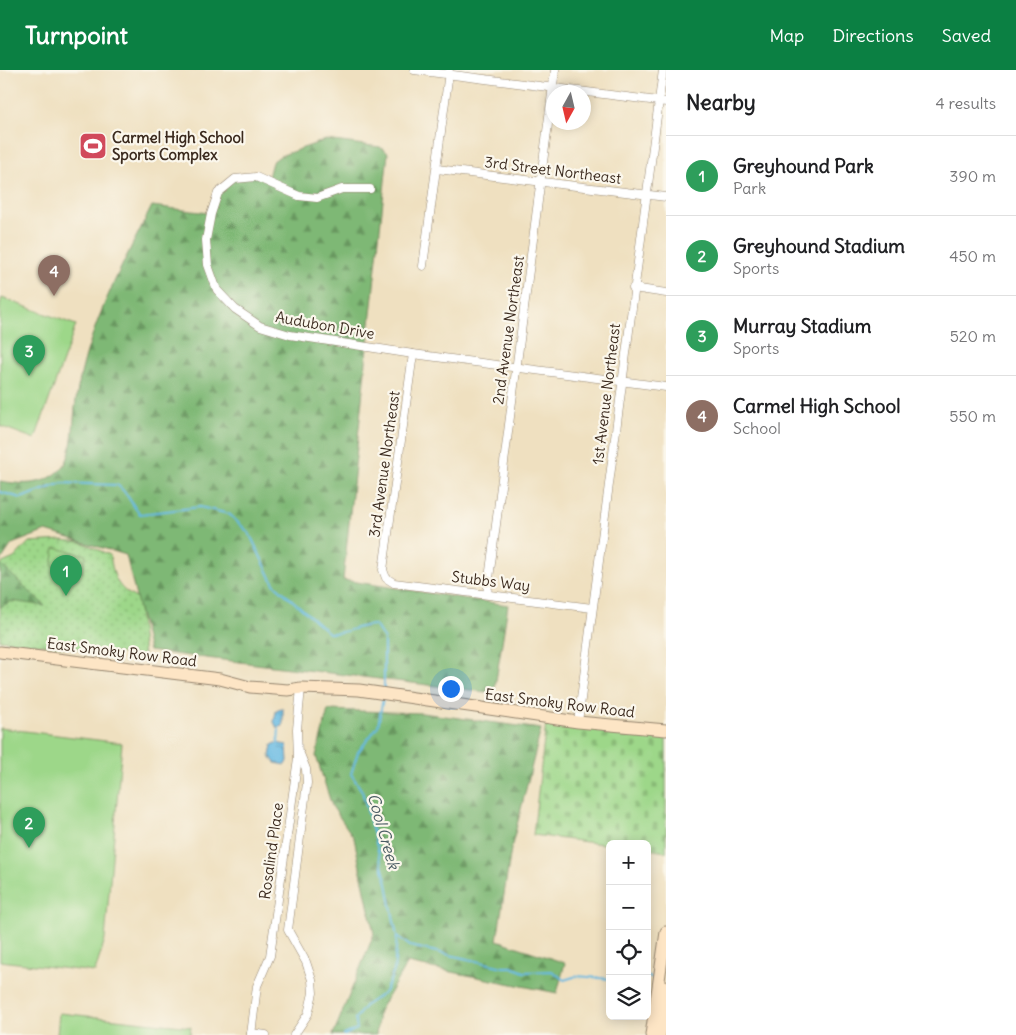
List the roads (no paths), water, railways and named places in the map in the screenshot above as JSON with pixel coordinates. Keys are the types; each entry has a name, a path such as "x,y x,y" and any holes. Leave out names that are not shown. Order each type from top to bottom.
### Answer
{"street":[{"path":"414,70 449,72 546,87"},
{"name":"2nd Avenue Northeast","path":"553,85 555,70"},
{"name":"1st Avenue Northeast","path":"578,722 633,288 663,102 664,70"},
{"path":"423,266 449,72"},
{"path":"591,93 663,102"},
{"name":"2nd Avenue Northeast","path":"487,594 548,130"},
{"name":"3rd Street Northeast","path":"437,169 666,197"},
{"name":"Audubon Drive","path":"370,189 342,189 317,198 299,196 256,177 235,179 218,193 211,214 206,240 208,265 217,290 235,309 260,326 290,335 413,354 666,387"},
{"path":"633,288 666,292"},
{"name":"3rd Avenue Northeast","path":"386,578 383,570 413,354"},
{"name":"Stubbs Way","path":"386,578 394,583 592,608"},
{"name":"East Smoky Row Road","path":"0,652 127,666 240,683 253,687 288,690 301,688 360,690 578,722 666,730"},
{"name":"Rosalind Place","path":"251,1034 257,986 270,956 298,750 301,688"},
{"name":"Rosalind Place","path":"294,1035 308,1014 313,993 312,980 306,962 288,930 306,783 306,769 298,750"},
{"path":"660,1035 662,992 660,967 666,932"},
{"path":"651,1035 662,992"},
{"path":"251,1034 266,1035"}],"water":[{"path":"283,708 283,726 277,728 274,722 276,711"},
{"path":"276,743 287,745 288,761 286,765 275,763 270,756 272,745"}],"waterway":[{"name":"Cool Creek","path":"0,492 21,498 62,483 117,485 124,491 140,514 200,507 229,514 249,533 274,584 329,633 375,625 384,639 384,689"},
{"name":"Cool Creek","path":"344,1035 357,1029 355,1019 366,1005 385,992 394,971 397,937 387,884 362,791 351,774 358,752 378,726 383,698"},
{"path":"278,743 279,728"},
{"path":"398,937 410,946 503,967 512,967 524,972 552,971 564,980 577,976 606,979"},
{"path":"651,977 656,978"}],"place":[{"name":"Carmel High School Sports Complex","path":"93,146"},
{"name":"Carmel High School","path":"54,296"},
{"name":"Murray Stadium","path":"29,376"},
{"name":"Greyhound Park","path":"66,596"},
{"name":"Greyhound Stadium","path":"29,848"}]}
